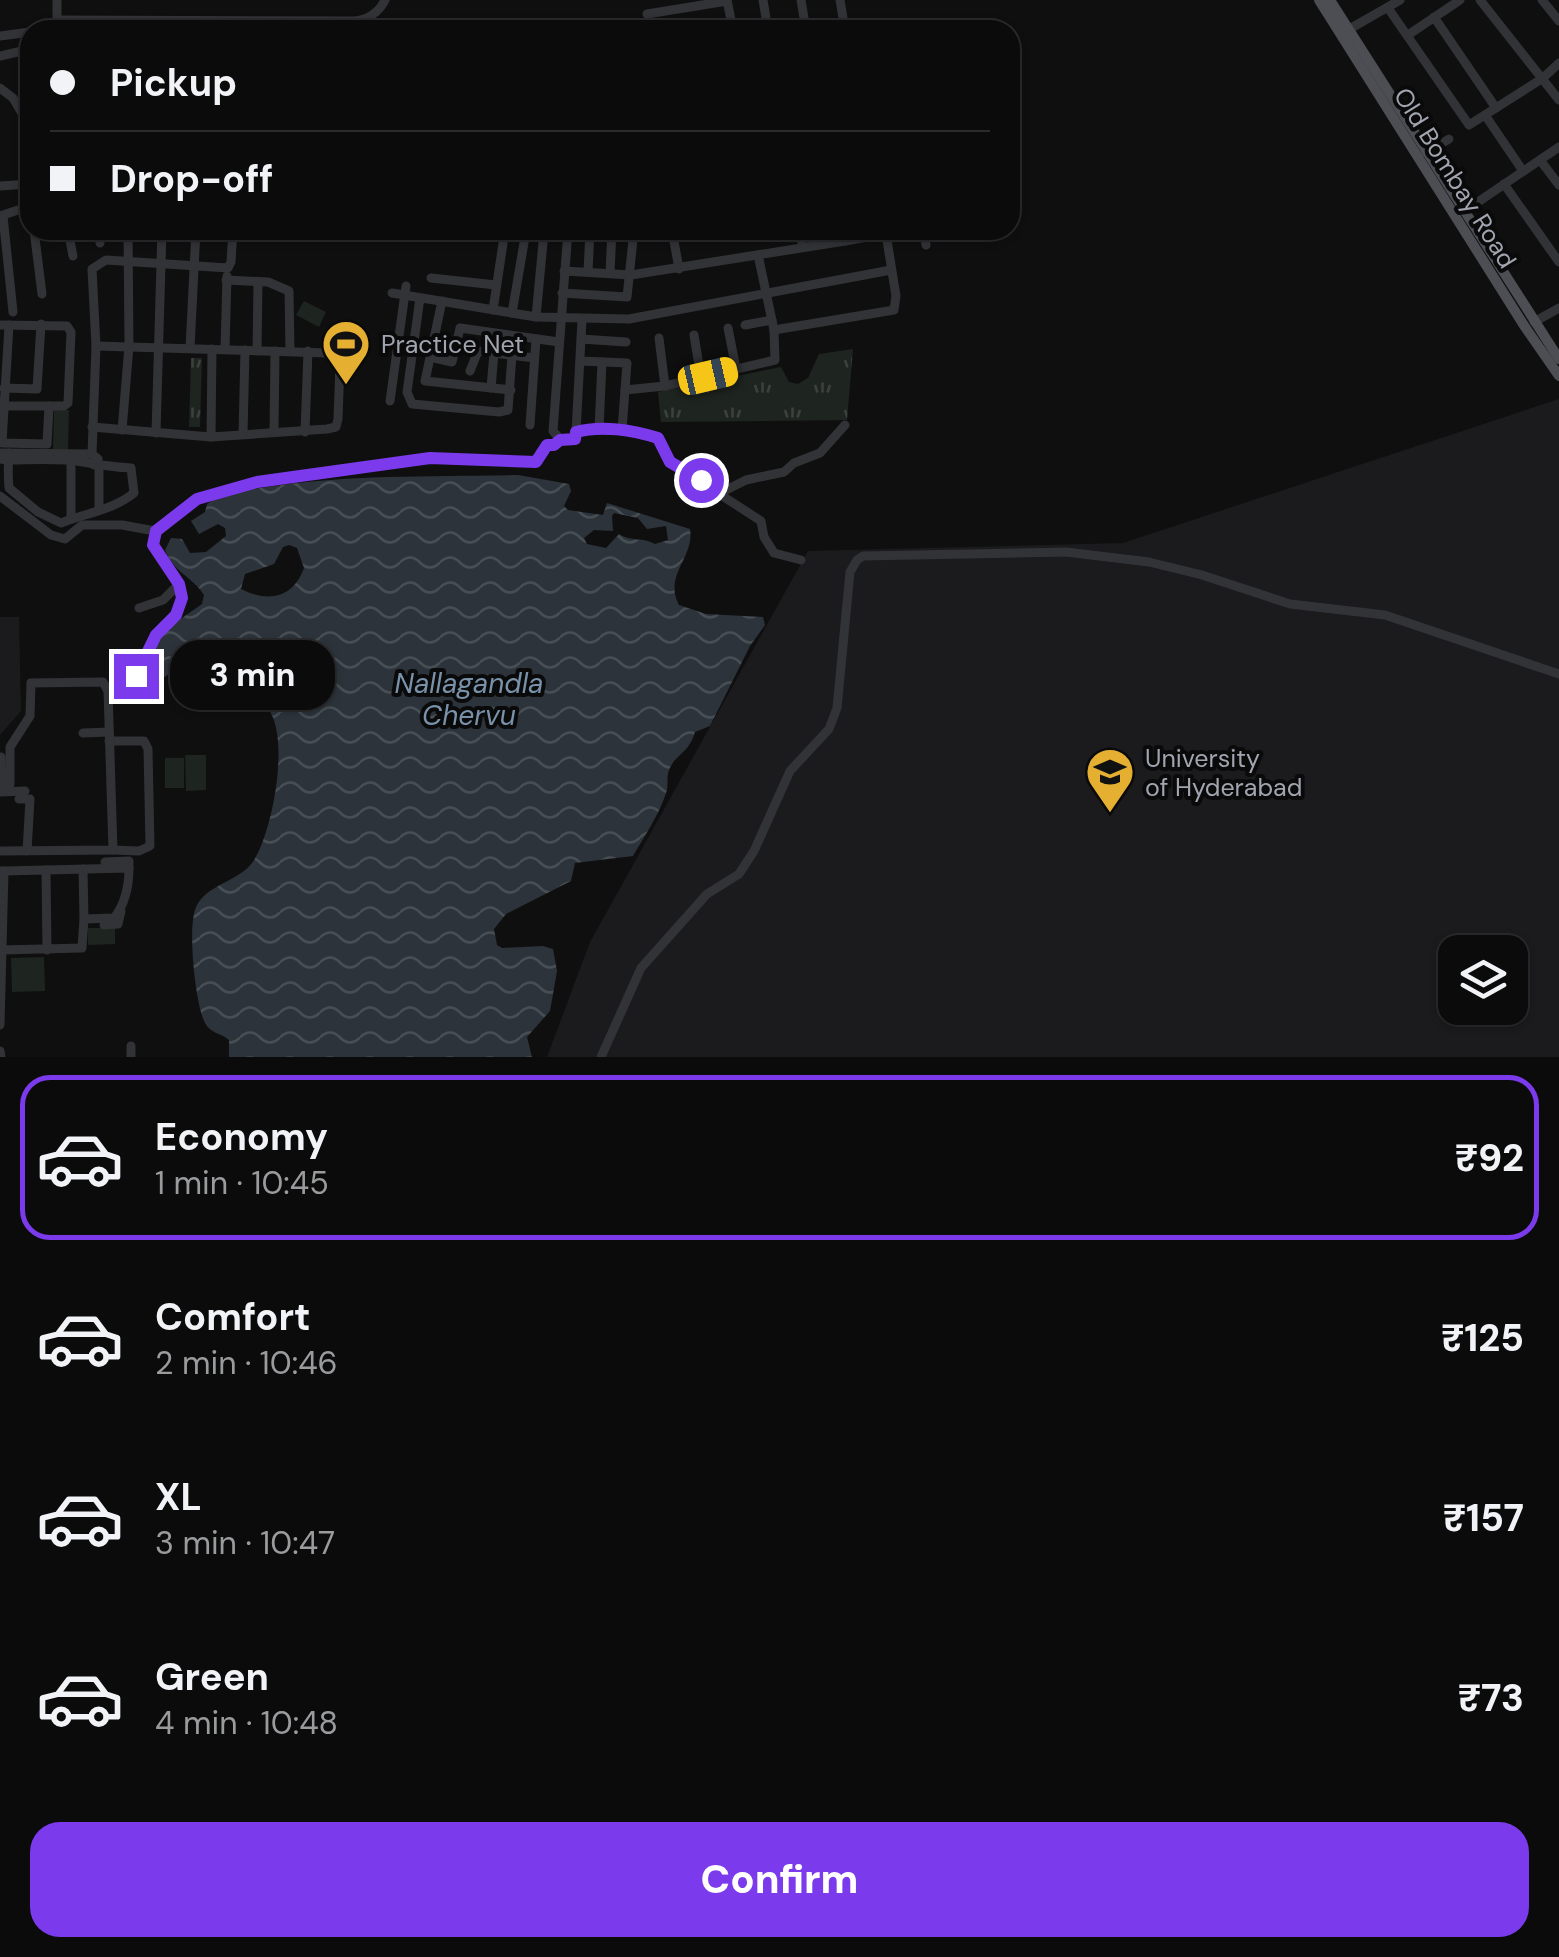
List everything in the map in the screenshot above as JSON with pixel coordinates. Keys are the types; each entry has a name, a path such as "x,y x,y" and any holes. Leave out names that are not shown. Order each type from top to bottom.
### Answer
{"main road":[{"name":"Old Bombay Road","path":"1319,0 1426,153 1559,359"},
{"name":"Old Bombay Road","path":"1330,0 1344,32 1559,376"}],"street":[{"path":"364,20 381,8 385,0"},
{"path":"647,14 727,0"},
{"path":"1344,32 1400,0"},
{"path":"1408,35 1460,0"},
{"path":"1480,0 1559,100"},
{"path":"1542,0 1559,21"},
{"path":"1388,8 1469,126 1543,78 1559,63"},
{"path":"1434,17 1496,108"},
{"path":"0,88 20,110"},
{"path":"1485,115 1523,171"},
{"path":"1426,153 1449,139"},
{"path":"1478,202 1559,147"},
{"path":"1540,160 1559,185"},
{"path":"1504,184 1559,262"},
{"path":"1,216 13,312"},
{"path":"35,240 42,294"},
{"path":"70,240 73,256"},
{"path":"122,430 129,346 128,240"},
{"path":"156,433 162,240"},
{"path":"190,348 195,240"},
{"path":"225,349 226,280 232,240"},
{"path":"493,310 507,240"},
{"path":"512,313 525,240"},
{"path":"536,317 543,240"},
{"path":"560,440 553,430 567,240"},
{"path":"588,272 590,240"},
{"path":"610,273 612,240"},
{"path":"562,293 625,298 633,240"},
{"path":"674,240 678,269"},
{"path":"801,240 803,247"},
{"path":"564,271 631,276 829,240"},
{"path":"745,325 892,312 896,302 887,240"},
{"path":"925,240 926,245"},
{"path":"624,390 665,386 775,360 773,325 758,254"},
{"path":"99,508 92,428 96,346 92,269 106,260 228,268"},
{"path":"392,293 406,290 420,298 536,317 629,319 892,270"},
{"path":"431,278 496,284"},
{"path":"226,280 268,282 291,294 290,351"},
{"path":"257,351 258,283"},
{"path":"390,401 406,290"},
{"path":"420,298 407,397 416,405 504,412 510,407 512,355"},
{"path":"425,381 442,301"},
{"path":"430,357 452,362 463,305"},
{"path":"1534,322 1559,308"},
{"path":"136,676 156,635 176,615 182,598 179,584 153,545 156,531 197,499 257,482 430,458 536,462 547,445 575,439 582,320"},
{"path":"2,389 38,389 41,324"},
{"path":"1,402 6,406 50,406 64,406 70,328 41,324 4,325 1,402 0,440 4,444 47,444 50,406"},
{"path":"460,328 559,342"},
{"path":"728,328 736,369"},
{"path":"694,335 700,378"},
{"path":"659,338 665,386"},
{"path":"530,425 536,339"},
{"path":"581,339 626,342"},
{"path":"92,428 210,437 336,427 339,382 338,357 308,351 96,346"},
{"path":"210,437 212,349"},
{"path":"243,434 245,350"},
{"path":"274,431 275,350"},
{"path":"306,432 308,351"},
{"path":"470,371 476,352 534,358"},
{"path":"491,388 494,352"},
{"path":"580,361 626,359 622,430"},
{"path":"598,429 602,362"},
{"path":"408,380 511,390"},
{"path":"718,494 746,480 784,472 794,463 820,453 845,425"},
{"path":"576,432 622,430 658,438 670,462 761,521 774,554 801,560"},
{"path":"4,456 71,458 95,462 131,468 132,495 114,508 99,508 61,523 9,488 4,456"},
{"path":"71,458 71,519"},
{"path":"0,496 51,535 65,540 82,525 122,525 156,531"},
{"path":"601,1057 641,968 707,894 739,874 754,851 790,771 829,729 837,708 850,572 864,556 1066,552 1149,562 1290,604 1384,615 1559,674"},
{"path":"140,608 163,600 179,584"},
{"path":"1,787 10,784 10,747 30,716 29,689 34,681 104,682 108,691 113,850"},
{"path":"0,851 138,851 150,846 148,750 144,740 83,733"},
{"path":"1,787 2,756"},
{"path":"1,787 30,799 28,851"},
{"path":"104,925 118,924 129,883 129,861 105,862"},
{"path":"0,1026 2,871 129,868"},
{"path":"1,950 82,948 82,869"},
{"path":"46,870 47,950"},
{"path":"84,919 114,918 121,909"}],"shaded area":[{"name":"University of Hyderabad","path":"1559,399 1559,1057 547,1057 590,942 808,551 1123,543"},
{"path":"0,617 19,617 21,711 0,735"}],"green space":[{"path":"304,301 326,312 319,327 296,315"},
{"path":"853,349 847,420 661,422 658,392 781,367 789,382 798,384 808,378 819,354"},
{"path":"191,358 202,358 200,427 189,427"},
{"path":"54,410 69,410 68,450 53,449"},
{"path":"185,755 206,755 206,790 186,791"},
{"path":"165,758 184,758 184,788 165,788"},
{"path":"88,928 115,928 115,944 88,945"},
{"path":"44,957 45,991 12,992 11,958"}],"water":[{"name":"Nallagandla Chervu","path":"518,475 569,484 571,491 564,506 568,510 603,515 607,503 690,529 688,548 675,584 679,605 706,614 763,617 765,625 750,646 710,726 695,732 672,764 663,801 633,856 575,863 571,881 506,914 494,929 497,945 502,948 553,949 557,971 550,1011 527,1037 532,1057 229,1057 229,1040 210,1029 201,1013 194,967 193,920 205,895 246,869 259,850 272,810 278,741 268,709 258,701 220,686 183,662 165,677 156,671 153,649 169,627 202,604 204,595 173,564 165,550 171,538 182,539 190,553 206,552 226,536 225,528 218,524 199,534 191,521 205,512 207,504 235,492 329,480","holes":["614,513 638,518 647,529 666,526 668,540 655,544 619,534 606,548 587,544 584,538 594,530 613,531","283,547 297,548 304,568 287,592 261,596 241,589 245,574 274,564"]}],"place":[{"name":"Practice Net","path":"346,386"},
{"name":"University of Hyderabad","path":"1110,814"}],"route":[{"path":"136,676 140,662 156,635 176,615 182,598 179,584 153,545 156,531 197,499 257,482 430,458 536,462 547,445 575,439 580,430 598,429 658,438 670,462 701,480"}]}
